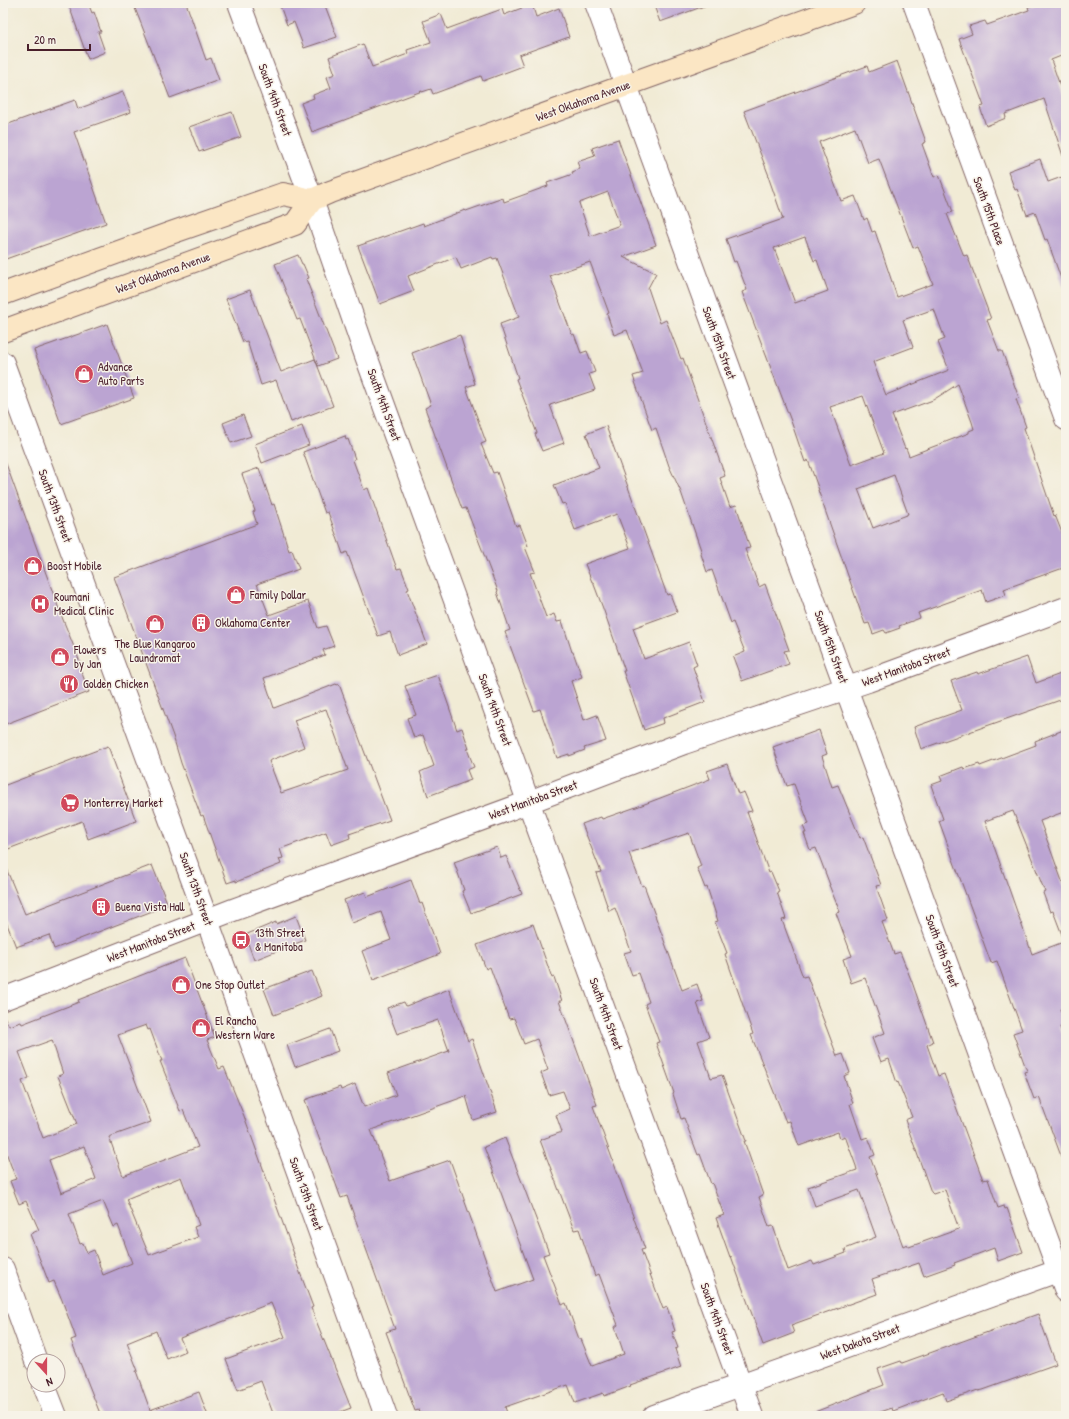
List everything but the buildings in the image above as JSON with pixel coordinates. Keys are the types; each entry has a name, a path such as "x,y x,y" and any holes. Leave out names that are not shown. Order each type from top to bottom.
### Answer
{"main road":[{"name":"West Oklahoma Avenue","path":"3,331 295,224 312,200 337,190 854,3"},
{"path":"3,294 283,194 312,200"}],"street":[{"name":"South 14th Street","path":"239,3 312,200 372,371 752,1416"},
{"name":"South 15th Street","path":"596,3 846,688 1062,1269 1066,1291"},
{"name":"South 15th Place","path":"914,3 1066,419"},
{"name":"South 13th Street","path":"3,363 207,920 386,1416"},
{"name":"West Manitoba Street","path":"3,999 207,920 529,802 684,743 846,688 1066,608"},
{"path":"3,1269 33,1353"},
{"name":"West Dakota Street","path":"654,1416 1062,1269"},
{"path":"47,1393 56,1416"}],"place":[{"name":"Advance Auto Parts","path":"84,374"},
{"name":"Boost Mobile","path":"33,566"},
{"name":"Family Dollar","path":"236,595"},
{"name":"Roumani Medical Clinic","path":"40,604"},
{"name":"Oklahoma Center","path":"201,623"},
{"name":"The Blue Kangaroo Laundromat","path":"155,624"},
{"name":"Flowers by Jan","path":"60,657"},
{"name":"Golden Chicken","path":"69,684"},
{"name":"Monterrey Market","path":"70,803"},
{"name":"Buena Vista Hall","path":"101,907"},
{"name":"13th Street & Manitoba","path":"241,940"},
{"name":"One Stop Outlet","path":"181,985"},
{"name":"El Rancho Western Ware","path":"201,1028"}]}
